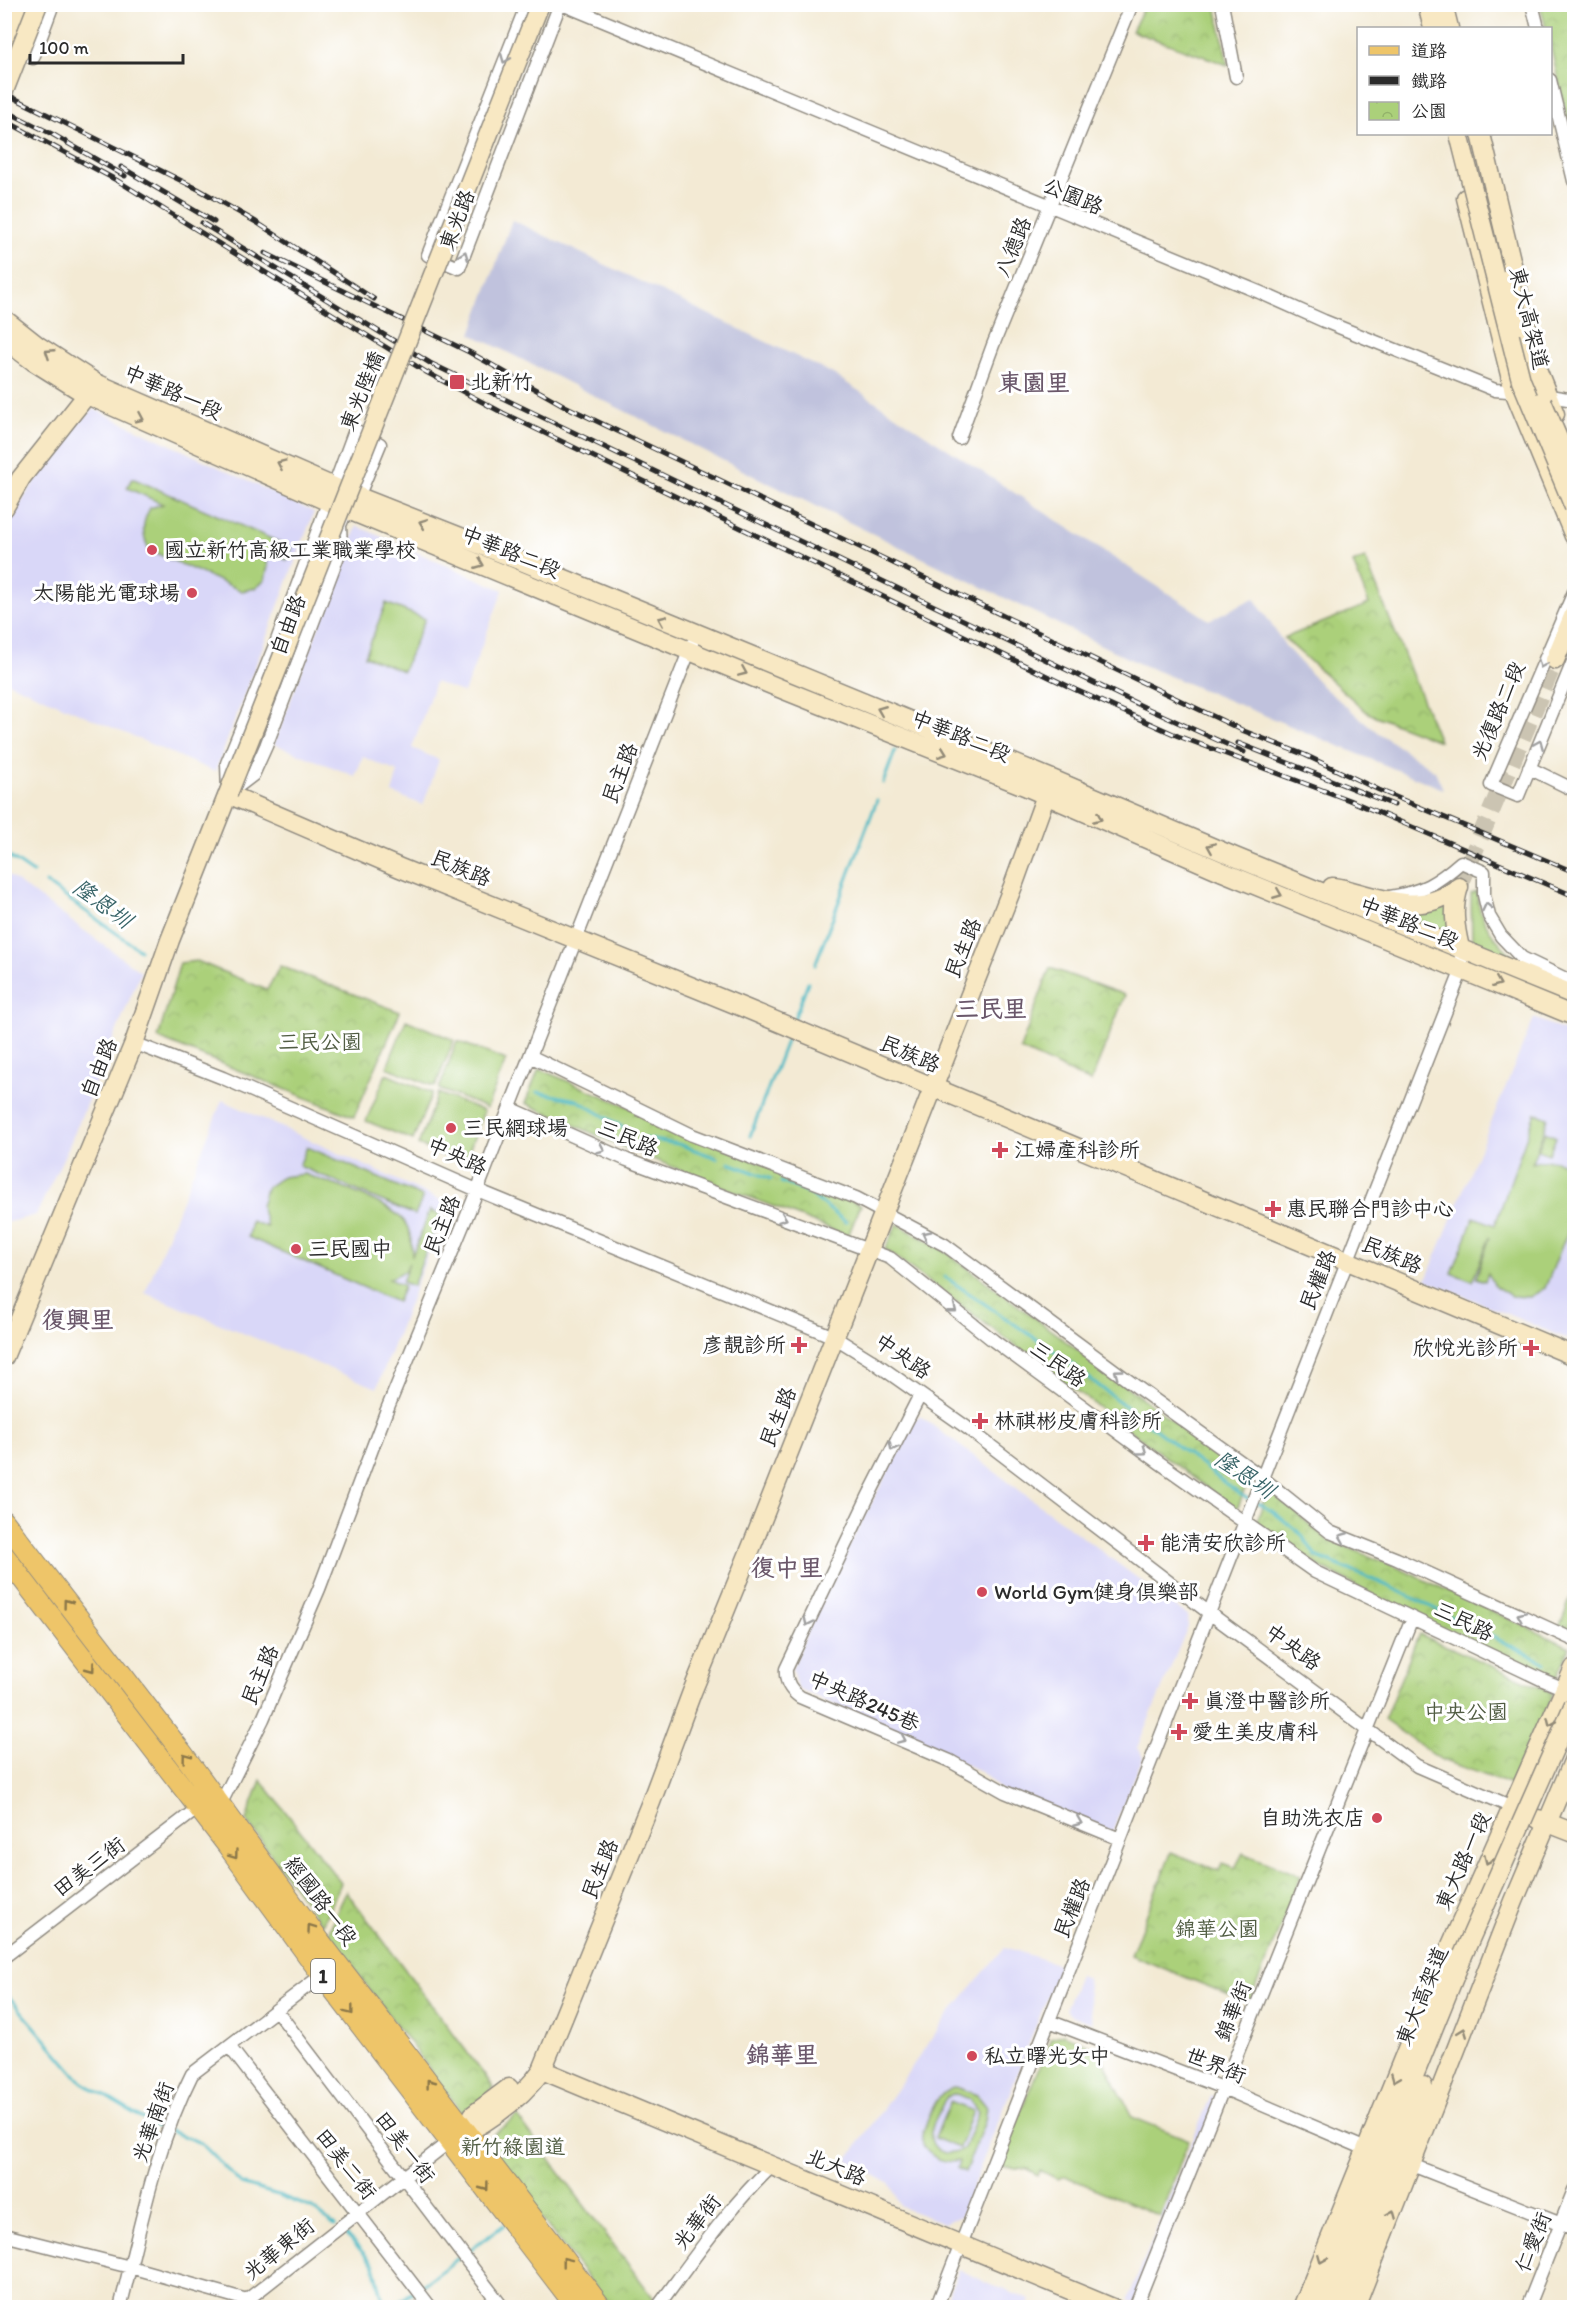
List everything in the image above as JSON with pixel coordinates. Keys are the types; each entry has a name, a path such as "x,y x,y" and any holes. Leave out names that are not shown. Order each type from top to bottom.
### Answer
{"main road":[{"name":"經國路一段","path":"4,1521 220,1804 320,1941 578,2307"},
{"name":"經國路一段","path":"4,1555 198,1808 322,1975 602,2307"}],"street":[{"path":"4,39 18,4"},
{"path":"4,91 38,4"},
{"path":"4,46 33,58 53,4"},
{"name":"東光路","path":"527,4 428,255 459,268 561,4"},
{"name":"東光陸橋","path":"228,794 540,4"},
{"name":"公園路","path":"561,4 1494,390 1575,400"},
{"name":"八德路","path":"959,438 993,345 1132,4"},
{"path":"1222,4 1236,77"},
{"path":"1421,4 1426,27"},
{"path":"1427,4 1433,27"},
{"path":"1436,4 1441,27"},
{"path":"1443,4 1449,27"},
{"path":"1450,4 1455,27"},
{"path":"1532,4 1538,27"},
{"path":"1552,84 1575,181"},
{"path":"491,94 522,106"},
{"path":"1451,135 1514,391 1571,511 1575,536"},
{"name":"東大高架道","path":"1460,135 1521,380 1571,511"},
{"path":"1466,135 1497,262 1509,278"},
{"name":"東大高架道","path":"1474,135 1533,381 1575,476"},
{"path":"1481,135 1537,369 1575,456"},
{"name":"中華路一段","path":"4,319 91,389"},
{"name":"中華路一段","path":"4,339 33,361 91,389 332,494"},
{"path":"4,508 21,478 91,389"},
{"name":"自由路","path":"4,1357 134,1043 170,940 228,794 226,763 276,643 355,430 380,444 353,503 340,525 341,548 266,746 253,775 228,794"},
{"name":"中華路二段","path":"332,494 1048,787 1307,887 1575,995"},
{"name":"光復路二段","path":"1575,592 1491,785 1518,796 1575,659"},
{"name":"光復路二段","path":"1555,660 1575,614"},
{"name":"民主路","path":"220,1804 262,1719 319,1589 386,1412 510,1108 693,642"},
{"path":"1529,768 1575,790"},
{"name":"中華路二段","path":"1048,787 1223,872 1575,1016"},
{"name":"民生路","path":"542,2070 647,1812 692,1692 1013,886 1048,787"},
{"name":"民族路","path":"228,794 400,868 999,1114 1575,1356"},
{"name":"中華路二段","path":"1380,898 1427,889 1461,862 1484,872 1484,895 1489,916 1502,936 1522,958 1575,983"},
{"path":"1307,887 1335,887 1380,898 1422,904 1441,900 1459,887 1455,898 1454,913 1460,948"},
{"name":"民權路","path":"936,2307 1462,969 1460,948"},
{"name":"中央路","path":"134,1043 223,1078 477,1190 834,1337 966,1427 1208,1612 1417,1766 1575,1833"},
{"name":"三民路","path":"530,1056 692,1135 856,1198 945,1245 1261,1477 1330,1532 1397,1559 1575,1640"},
{"name":"三民路","path":"510,1108 627,1160 890,1258 994,1341 1243,1523 1315,1572 1542,1680 1570,1697"},
{"name":"中央路245巷","path":"920,1395 868,1497 786,1669 788,1684 793,1692 800,1696 950,1761 1005,1792 1120,1839"},
{"name":"錦華街","path":"1135,2307 1412,1618"},
{"name":"東大路一段","path":"1302,2307 1428,1997 1512,1807 1570,1697 1575,1668"},
{"name":"東大高架道","path":"1336,2307 1468,1957 1570,1697"},
{"name":"東大高架道","path":"1320,2307 1468,1957 1575,1733"},
{"path":"1355,2307 1510,1912 1575,1759"},
{"path":"198,1808 220,1804"},
{"name":"田美三街","path":"4,1957 198,1808"},
{"name":"光華南街","path":"120,2307 162,2144 192,2074 322,1975"},
{"name":"田美一街","path":"277,2011 502,2307"},
{"name":"世界街","path":"1049,2021 1223,2088 1366,2150"},
{"name":"田美二街","path":"229,2046 431,2307"},
{"path":"457,2135 473,2115 524,2077 542,2070"},
{"name":"北大路","path":"542,2070 1113,2307"},
{"name":"光華東街","path":"4,2235 130,2267 248,2304 342,2223 457,2135"},
{"name":"光華街","path":"657,2307 715,2228 746,2191 773,2165"},
{"path":"1412,2165 1575,2229"},
{"name":"仁愛街","path":"1527,2307 1575,2190"}],"shaded area":[{"path":"512,220 833,374 1209,620 1254,598 1286,647 1323,687 1377,732 1435,771 1443,789 1138,663 752,475 471,334"},
{"name":"國立新竹高級工業職業學校","path":"94,409 314,512 215,772 5,681 5,527 65,435"},
{"name":"國立新竹高級工業職業學校","path":"357,526 503,590 464,693 435,682 412,748 439,760 423,805 392,793 398,772 363,757 355,776 274,744"},
{"path":"4,872 141,972 69,1146 36,1215 5,1223"},
{"path":"1534,1018 1574,1035 1574,1342 1426,1280"},
{"name":"三民國中","path":"222,1100 447,1203 377,1388 145,1293"},
{"path":"920,1416 1187,1615 1188,1626 1137,1748 1143,1757 1112,1832 1004,1793 980,1771 797,1688 792,1669 818,1606 915,1419"},
{"name":"私立曙光女中","path":"1005,1947 1060,1965 961,2216 944,2223 901,2207 890,2184 847,2160 948,2015"},
{"name":"私立曙光女中","path":"1079,1975 1087,1978 1092,2023 1069,2014 1066,2008"},
{"path":"1211,2095 1224,2100 1142,2307 1128,2300"},
{"path":"959,2269 986,2283 1030,2300 1027,2307 943,2308"}],"green space":[{"path":"1145,5 1216,5 1228,65 1132,31"},
{"path":"1540,5 1574,5 1574,151 1552,52 1552,27 1546,27"},
{"path":"132,478 292,548 287,560 263,549 268,566 265,580 256,588 242,591 149,550 144,534 145,519 150,508 163,504 127,488"},
{"path":"1365,558 1439,741 1368,713 1284,638 1369,604 1353,563"},
{"path":"386,603 425,619 403,671 365,656"},
{"path":"1477,892 1485,923 1519,963 1472,941 1471,894"},
{"path":"1380,906 1429,911 1450,906 1453,934"},
{"name":"三民公園","path":"197,961 267,990 280,966 400,1012 354,1117 158,1038 180,963"},
{"path":"1050,968 1125,995 1091,1082 1020,1049"},
{"name":"三民網球場","path":"406,1020 454,1040 435,1087 387,1067"},
{"name":"三民網球場","path":"457,1041 506,1060 487,1108 439,1089"},
{"path":"539,1069 861,1205 848,1236 630,1150 525,1103"},
{"name":"三民網球場","path":"386,1074 432,1093 413,1140 366,1121"},
{"name":"三民網球場","path":"438,1093 484,1111 464,1164 418,1145"},
{"path":"1535,1113 1548,1118 1532,1163 1555,1160 1565,1164 1574,1173 1574,1216 1545,1288 1530,1297 1511,1296 1495,1286 1488,1273 1485,1281 1476,1278 1490,1237 1472,1281 1452,1273 1474,1217 1495,1225"},
{"path":"1545,1132 1556,1137 1549,1154 1538,1150"},
{"path":"307,1147 423,1197 415,1215 299,1166"},
{"path":"304,1174 360,1194 399,1216 409,1232 412,1256 430,1210 440,1214 413,1286 402,1282 409,1263 405,1271 389,1279 404,1286 397,1302 248,1237 251,1221 267,1227 261,1206 266,1188 282,1177"},
{"path":"897,1224 942,1249 1249,1478 1237,1510 885,1249"},
{"path":"1268,1489 1327,1539 1394,1566 1570,1647 1555,1682 1417,1619 1319,1566 1256,1524"},
{"path":"1574,1589 1574,1632 1560,1626"},
{"name":"中央公園","path":"1419,1634 1553,1693 1514,1786 1440,1759 1384,1720"},
{"path":"261,1780 341,1883 322,1925 246,1820"},
{"name":"錦華公園","path":"1171,1852 1219,1871 1222,1863 1235,1868 1243,1853 1301,1876 1249,2003 1131,1955"},
{"name":"新竹綠園道","path":"346,1891 494,2088 463,2114 328,1934"},
{"name":"私立曙光女中","path":"1063,2034 1103,2051 1101,2055 1132,2117 1189,2140 1160,2216 1065,2176 1057,2179 1040,2170 1038,2175 1027,2169 998,2166 1051,2038"},
{"path":"956,2087 977,2095 987,2107 985,2121 965,2172 957,2168 959,2161 953,2162 934,2157 922,2142 922,2133 935,2105 950,2089","holes":["956,2094 970,2099 978,2113 964,2148 953,2153 942,2152 933,2144 931,2132 944,2101 947,2097"]},
{"path":"950,2102 973,2111 959,2148 935,2138"},
{"name":"新竹綠園道","path":"517,2116 655,2300 650,2307 610,2307 483,2143"}],"waterway":[{"path":"883,783 895,751"},
{"path":"815,965 877,800"},
{"name":"隆恩圳","path":"4,853 33,873"},
{"name":"隆恩圳","path":"46,883 140,950"},
{"path":"794,1019 808,982"},
{"path":"750,1136 788,1036"},
{"name":"隆恩圳","path":"537,1092 577,1100 629,1131"},
{"name":"隆恩圳","path":"640,1138 678,1144 717,1158"},
{"name":"隆恩圳","path":"729,1163 771,1179"},
{"name":"隆恩圳","path":"781,1182 807,1192 846,1222"},
{"name":"隆恩圳","path":"945,1277 1054,1351 1239,1494 1251,1500"},
{"name":"隆恩圳","path":"1257,1503 1272,1511 1301,1534 1316,1556 1388,1586 1546,1663"},
{"path":"4,1991 82,2082 155,2126 164,2129"},
{"path":"170,2131 201,2143 241,2184 312,2208 335,2226"},
{"path":"466,2253 504,2225"},
{"path":"340,2230 374,2265 385,2308"},
{"path":"420,2287 460,2257"},
{"path":"391,2308 414,2291"}],"tunnel":[{"path":"1459,887 1555,660"}],"railway":[{"path":"4,93 198,189 256,222 374,299"},
{"path":"4,110 52,134 125,176"},
{"path":"4,120 118,181 426,372 503,413 1076,690 1178,736 1349,800 1574,896"},
{"path":"121,167 214,222"},
{"path":"202,223 430,363 1144,707 1244,752"},
{"path":"265,253 469,352 565,406 1244,731 1305,755 1379,790 1574,872"},
{"path":"1238,743 1394,805"}],"place":[{"name":"北新竹","path":"457,382"},
{"name":"國立新竹高級工業職業學校","path":"152,550"},
{"name":"太陽能光電球場","path":"192,593"},
{"name":"三民網球場","path":"451,1128"},
{"name":"江婦產科診所","path":"1000,1150"},
{"name":"惠民聯合門診中心","path":"1273,1209"},
{"name":"三民國中","path":"296,1249"},
{"name":"彥靚診所","path":"799,1345"},
{"name":"欣悅光診所","path":"1531,1348"},
{"name":"林祺彬皮膚科診所","path":"980,1421"},
{"name":"能清安欣診所","path":"1146,1543"},
{"name":"World Gym健身俱樂部","path":"982,1592"},
{"name":"真澄中醫診所","path":"1190,1701"},
{"name":"愛生美皮膚科","path":"1179,1732"},
{"name":"自助洗衣店","path":"1377,1818"},
{"name":"私立曙光女中","path":"972,2056"}],"district":[{"name":"東園里","path":"1034,383"},
{"name":"三民里","path":"991,1009"},
{"name":"復興里","path":"78,1320"},
{"name":"復中里","path":"787,1568"},
{"name":"錦華里","path":"782,2055"}]}
